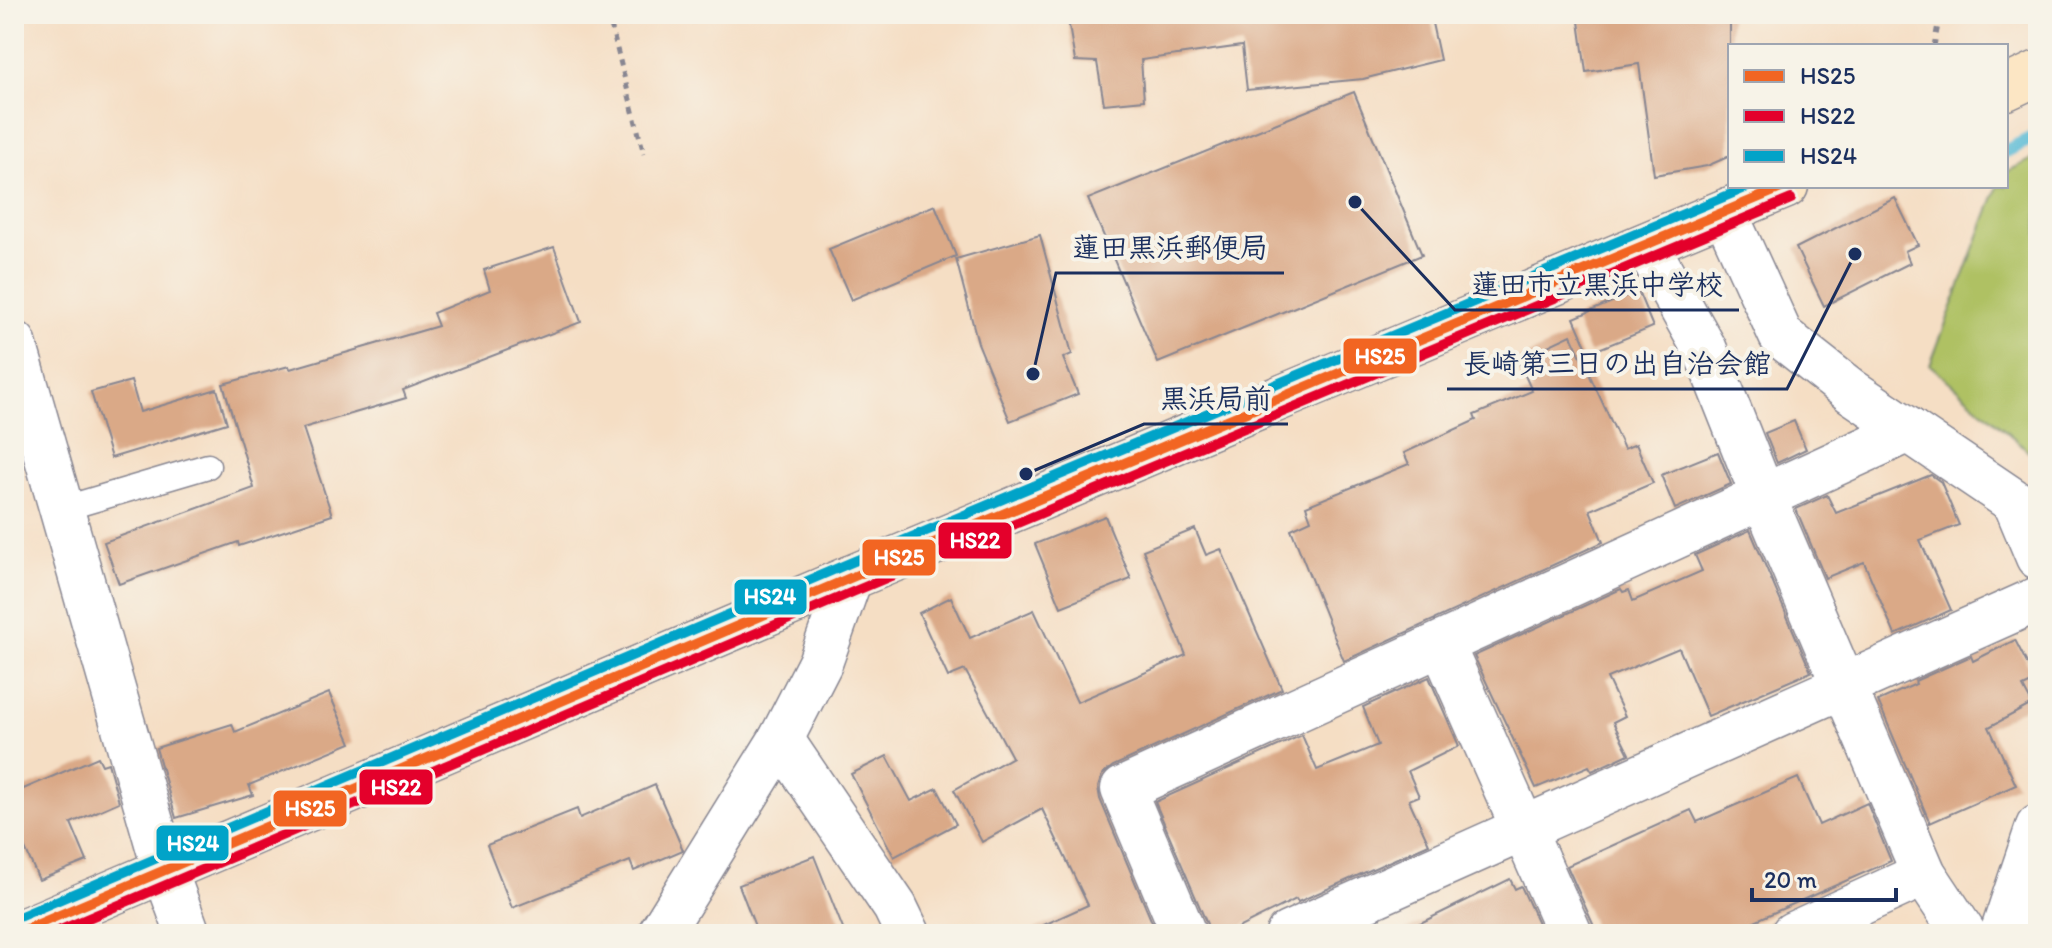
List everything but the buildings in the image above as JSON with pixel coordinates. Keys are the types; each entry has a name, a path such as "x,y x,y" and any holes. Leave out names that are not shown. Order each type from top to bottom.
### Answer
{"main road":[{"path":"2008,87 2038,73"},
{"path":"15,934 850,578 1781,188"}],"street":[{"path":"1725,213 1781,336 1851,391 2015,502 2038,557"},
{"path":"1647,246 1705,350 1763,496 1924,874 1964,934"},
{"path":"14,343 165,871 188,934"},
{"path":"1184,934 1123,789 1909,430"},
{"path":"663,932 781,739 820,663 850,578"},
{"path":"1288,934 2038,599"},
{"path":"1442,645 1570,934"},
{"path":"781,739 895,907 908,934"},
{"path":"2002,934 2038,827"},
{"path":"1793,934 1924,874"}],"lane":[{"path":"62,509 208,466"}],"path":[{"path":"608,14 644,154"},
{"path":"1934,44 1940,14"}],"green space":[{"path":"2038,156 2038,459 1930,365 1997,188 2008,188 2008,171"}],"waterway":[{"path":"2008,150 2038,135"}],"transit line":[{"name":"HS24","path":"14,919 845,565 1745,188"},
{"name":"HS25","path":"15,934 850,578 1781,188"},
{"name":"HS22","path":"51,934 855,591 1791,199"}],"place":[{"name":"蓮田市立黒浜中学校","path":"1355,202"},
{"name":"長崎第三日の出自治会館","path":"1855,254"},
{"name":"蓮田黒浜郵便局","path":"1033,374"},
{"name":"黒浜局前","path":"1026,474"}]}
